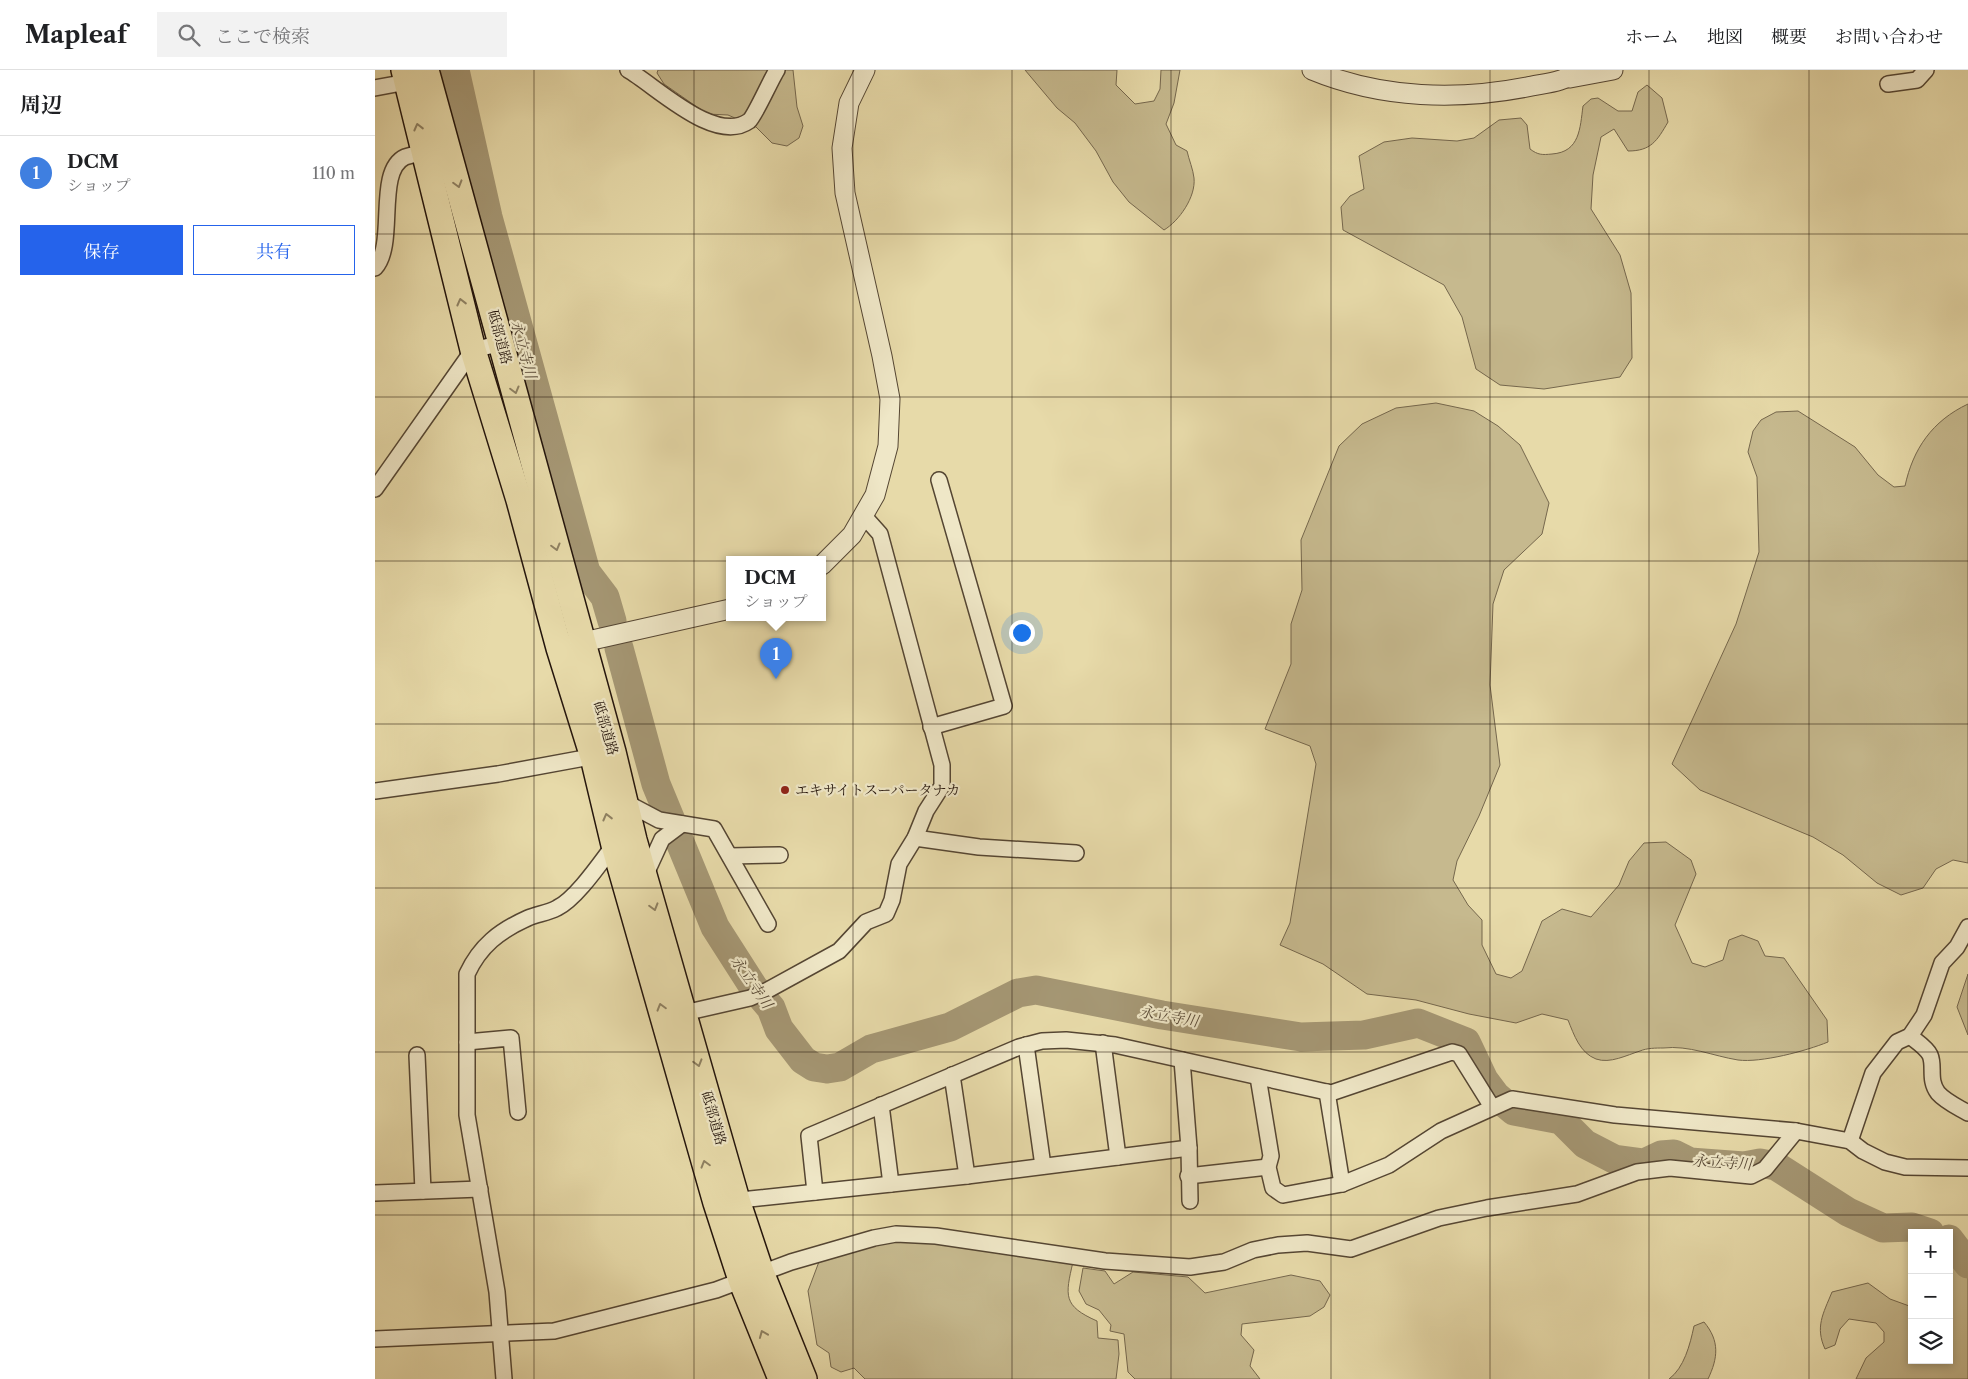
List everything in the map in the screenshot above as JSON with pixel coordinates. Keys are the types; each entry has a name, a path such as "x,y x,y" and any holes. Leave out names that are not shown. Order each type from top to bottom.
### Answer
{"highway":[{"name":"砥部道路","path":"412,74 502,343 570,645"},
{"name":"砥部道路","path":"436,150 473,350 519,500 570,645 603,755 624,842 727,1201 781,1379"},
{"name":"砥部道路","path":"603,755 625,802 624,842 645,876 684,1013 727,1201"},
{"name":"砥部道路","path":"751,1276 804,1379"}],"street":[{"path":"628,70 687,113 720,125 737,126 751,120 777,70"},
{"path":"826,561 852,535 875,496 888,446 890,399 845,193 842,148 849,103 865,70"},
{"path":"1312,70 1387,92 1437,96 1506,92 1574,74 1613,70"},
{"path":"1888,84 1917,80 1926,70"},
{"path":"375,88 412,74"},
{"path":"375,268 383,254 388,188 397,163 405,157 436,150"},
{"path":"375,489 473,350 502,343"},
{"path":"931,727 1004,706 939,480"},
{"path":"684,1013 750,998 766,991 839,951 866,922 886,914 892,900 899,864 915,838 926,811 942,786 942,765 880,534 863,515"},
{"path":"570,645 726,611"},
{"path":"375,791 498,774 603,755"},
{"path":"625,802 659,820 714,829 768,924"},
{"path":"645,876 662,839 683,824"},
{"path":"915,838 979,848 1076,853"},
{"path":"504,1379 501,1334 491,1253 467,1115 467,974 476,955 490,940 527,919 559,908 624,842"},
{"path":"730,856 781,855"},
{"path":"1850,1141 1873,1073 1897,1042 1910,1036 1923,1016 1942,963 1957,947 1968,927"},
{"path":"1910,1036 1923,1046 1931,1057 1931,1075 1938,1093 1950,1103 1968,1113"},
{"path":"467,1042 511,1038 518,1112"},
{"path":"815,1192 809,1136 952,1075 1026,1045 1042,1041 1066,1040 1103,1043 1331,1093 1451,1052 1459,1054 1494,1106"},
{"path":"1103,1043 1118,1157"},
{"path":"1026,1045 1043,1166"},
{"path":"417,1055 423,1191"},
{"path":"1182,1060 1189,1148 1188,1176 1190,1201"},
{"path":"952,1075 967,1176"},
{"path":"1258,1077 1271,1156 1268,1167 1273,1188 1283,1195 1342,1184 1389,1165 1441,1131 1512,1099 1615,1115 1796,1131 1850,1141 1863,1151 1885,1162 1905,1167 1968,1168"},
{"path":"1327,1092 1342,1184"},
{"path":"881,1105 891,1184"},
{"path":"375,1339 554,1331 715,1290 751,1276 874,1238 896,1234 936,1236 1105,1261 1190,1268 1224,1262 1253,1250 1278,1245 1307,1243 1351,1249 1439,1218 1487,1208 1577,1194 1637,1172 1670,1168 1741,1177 1759,1174 1796,1131"},
{"path":"727,1201 967,1176 1189,1148"},
{"path":"1188,1176 1268,1167"},
{"path":"375,1193 480,1189"}],"shaded area":[{"path":"658,70 793,70 797,107 803,126 799,138 787,146 772,143 756,127 728,115 707,114 664,84 657,73"},
{"path":"1025,70 1117,70 1116,85 1135,104 1154,101 1160,89 1161,70 1180,70 1174,103 1166,124 1176,145 1187,151 1194,185 1181,215 1170,226 1164,230 1129,202 1113,182 1096,151 1075,123 1057,108"},
{"path":"1647,85 1662,98 1668,122 1664,129 1652,144 1636,151 1628,151 1614,129 1601,137 1593,175 1591,209 1620,255 1631,293 1632,358 1620,377 1544,389 1500,385 1476,369 1462,317 1444,285 1343,230 1341,207 1350,196 1364,189 1359,156 1384,142 1412,138 1457,141 1474,138 1499,120 1521,118 1527,125 1530,149 1543,154 1552,154 1568,149 1573,144 1577,138 1583,106 1591,99 1598,98 1618,111 1632,111 1638,92"},
{"path":"1436,403 1474,411 1498,426 1520,445 1549,503 1542,534 1504,570 1493,604 1490,685 1500,765 1479,816 1457,861 1453,880 1468,905 1482,920 1482,945 1496,974 1511,978 1522,971 1542,921 1562,909 1591,917 1619,885 1629,861 1644,843 1666,842 1691,860 1696,874 1675,925 1692,963 1705,967 1723,960 1729,940 1742,935 1758,941 1765,956 1784,958 1827,1020 1828,1042 1808,1049 1759,1060 1738,1060 1692,1049 1673,1047 1643,1050 1618,1058 1601,1060 1590,1056 1582,1048 1568,1020 1542,1014 1516,1023 1469,1014 1416,1000 1367,994 1323,964 1280,945 1290,923 1316,764 1310,746 1265,729 1291,664 1291,624 1302,590 1301,540 1339,446 1362,424 1396,408"},
{"path":"1968,404 1968,863 1953,860 1936,869 1923,888 1901,895 1877,883 1843,855 1813,837 1700,790 1672,764 1736,624 1759,552 1757,477 1748,452 1753,431 1761,420 1776,412 1798,411 1855,447 1878,475 1894,487 1905,486 1919,448 1934,428 1955,411"},
{"path":"1968,974 1968,1035 1957,1007"},
{"path":"875,1241 936,1241 1073,1262 1068,1292 1069,1299 1078,1310 1097,1321 1098,1338 1118,1340 1119,1354 1116,1379 865,1379 854,1368 841,1372 831,1367 829,1353 817,1345 808,1291 820,1259"},
{"path":"1953,1247 1968,1268 1968,1379 1856,1379 1866,1358 1884,1342 1884,1332 1876,1323 1849,1319 1840,1329 1835,1345 1825,1349 1820,1327 1832,1292 1868,1283 1890,1299 1908,1306 1908,1364 1953,1364"},
{"path":"1083,1268 1105,1271 1114,1284 1133,1272 1188,1277 1205,1293 1291,1275 1320,1281 1330,1295 1324,1307 1310,1316 1242,1324 1241,1335 1254,1350 1250,1366 1260,1379 1135,1379 1128,1372 1124,1334 1110,1331 1111,1325 1099,1310 1086,1304 1079,1291"},
{"path":"1704,1322 1713,1336 1716,1350 1714,1364 1708,1379 1669,1379 1679,1369 1688,1348 1694,1326"}],"waterway":[{"name":"永立寺川","path":"455,70 488,217 586,572 605,597 612,621"},
{"name":"永立寺川","path":"619,648 656,784 715,927 754,988 771,1008 779,1029 803,1060 814,1067 827,1069 840,1067 871,1049 950,1027 1018,993 1036,990 1162,1015 1301,1037 1364,1035 1418,1023 1466,1042 1484,1080 1496,1096 1514,1111 1561,1120 1585,1144 1614,1159 1644,1163 1661,1155 1674,1154 1690,1162 1744,1166 1760,1163 1776,1166 1848,1212 1883,1228 1912,1227 1918,1229"},
{"name":"永立寺川","path":"1953,1244 1968,1264"}],"place":[{"name":"DCM","path":"776,679"},
{"name":"エキサイトスーパータナカ","path":"785,790"}]}
